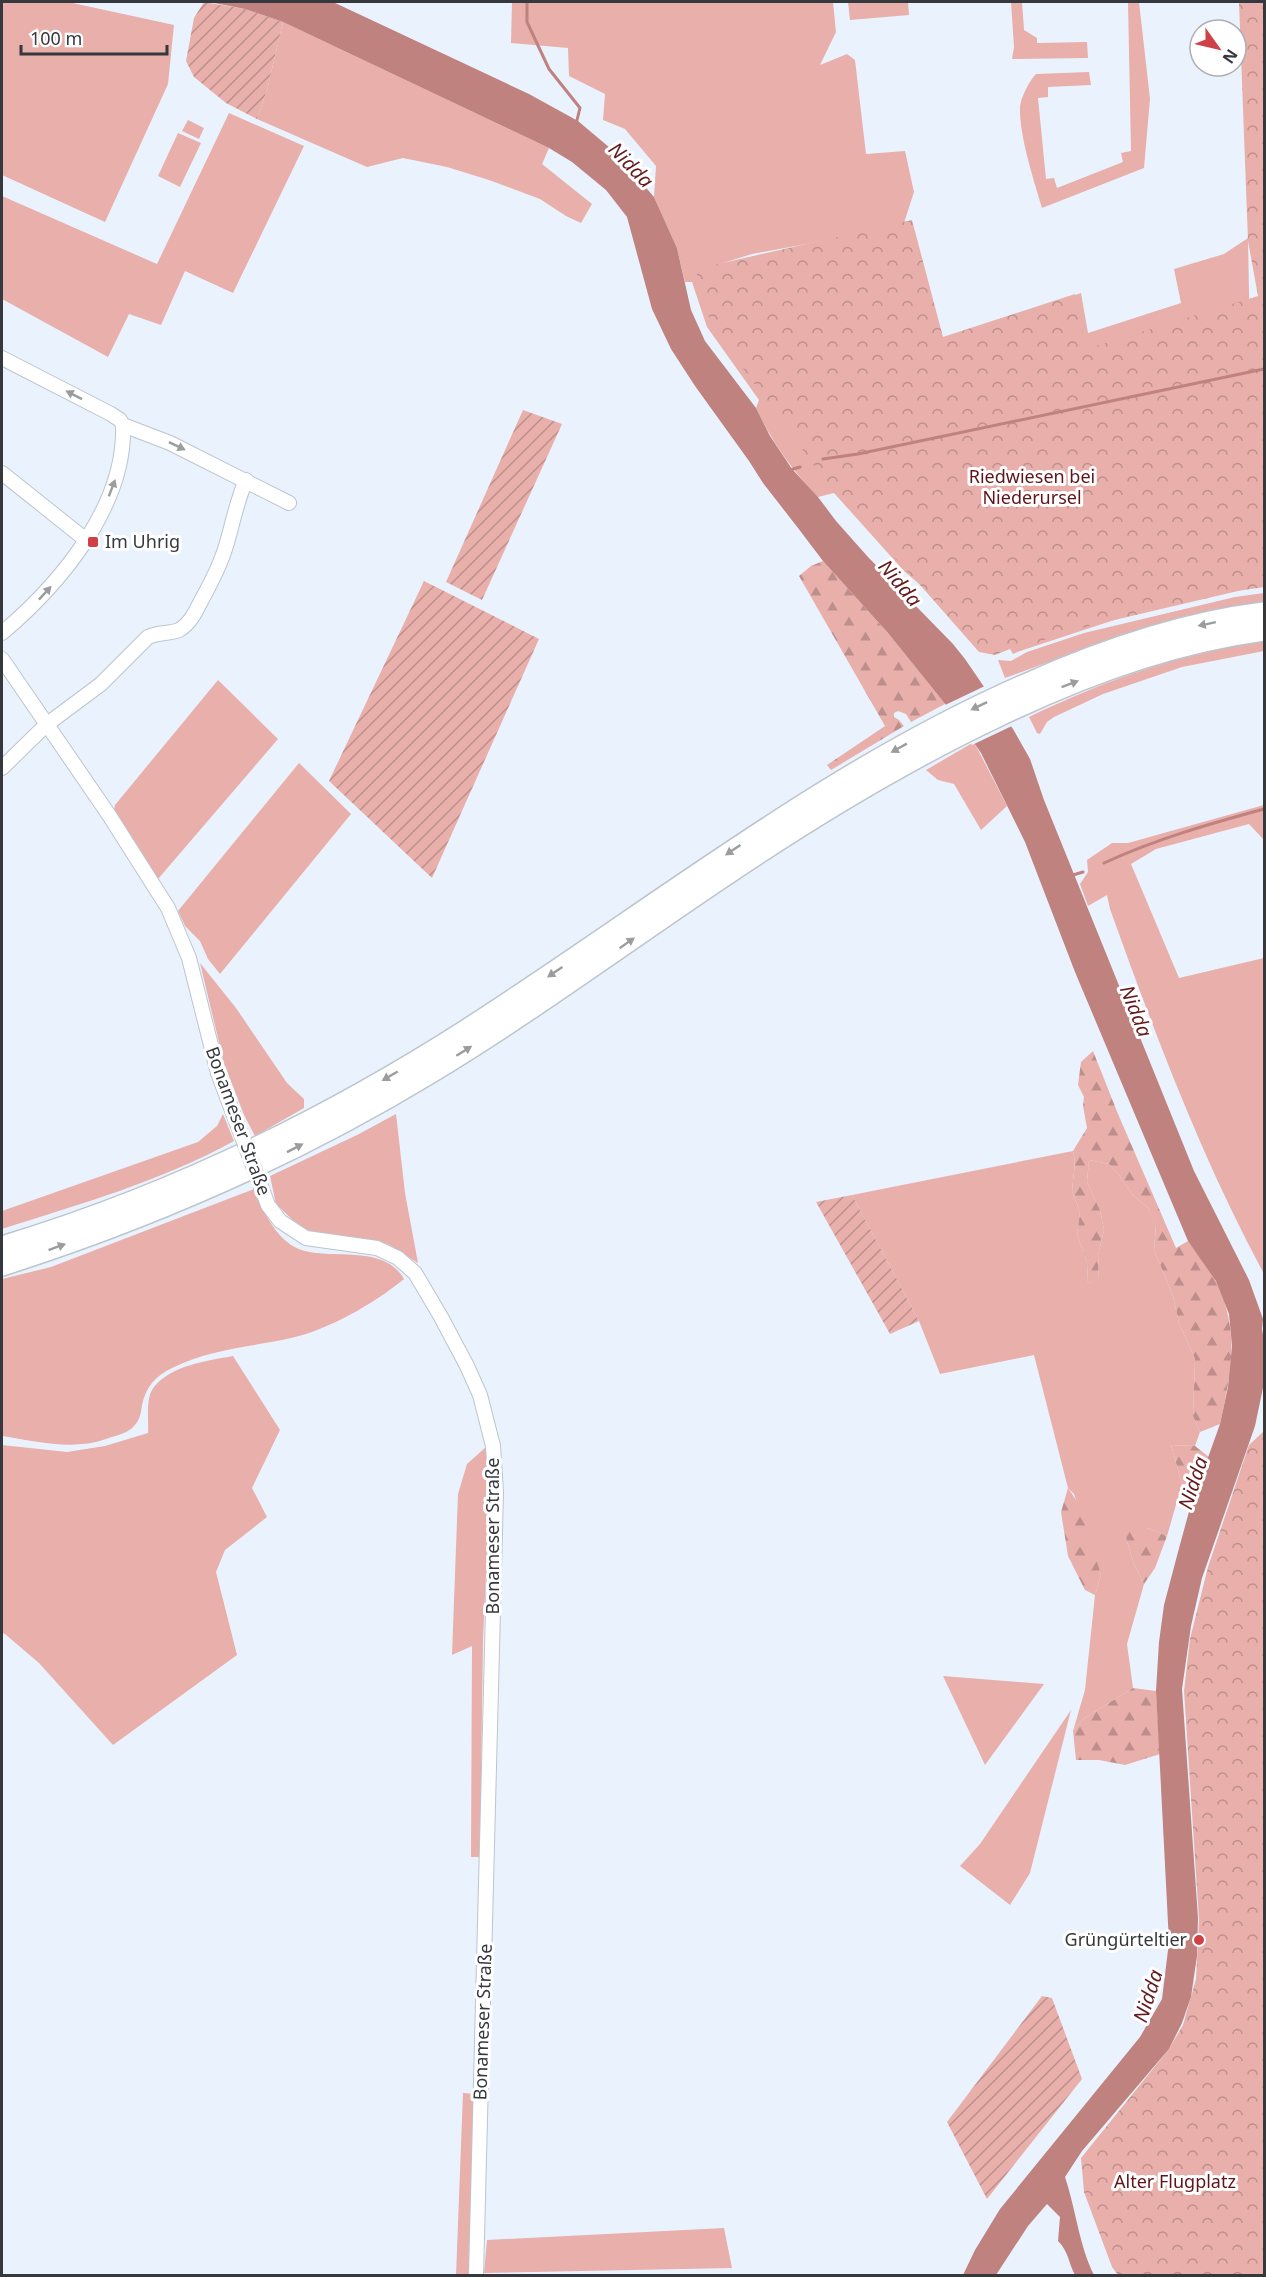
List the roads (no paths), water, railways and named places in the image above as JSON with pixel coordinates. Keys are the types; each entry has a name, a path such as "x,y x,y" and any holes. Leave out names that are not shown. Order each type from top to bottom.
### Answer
{"highway":[{"path":"2,1247 66,1226 159,1190 240,1155 334,1108 466,1031 787,815 857,772 1012,700 1072,665 1185,628 1264,613"},
{"path":"1012,700 1065,685 1144,657 1189,645 1264,630"},
{"path":"2,1265 187,1197 267,1162 348,1120 476,1044 782,837 905,764 955,727"}],"street":[{"path":"2,358 111,414 123,425 118,469 105,504 86,540 48,590 2,633"},
{"path":"123,425 170,443 289,503"},
{"path":"2,473 86,540"},
{"path":"2,768 46,725 101,684 148,637 155,633 178,630 186,625 215,576 231,528 236,502 246,480"},
{"name":"Bonameser Straße","path":"2,659 153,881 176,924 193,974 218,1073 268,1205 280,1221 306,1238 377,1248 391,1254 409,1267 430,1296 480,1395 490,1431 496,1467 496,1492 476,2276"}],"waterway":[{"path":"527,2 527,22 549,69 580,108 576,124"},
{"path":"823,459 858,454 1264,369"},
{"path":"790,470 800,467"},
{"path":"1104,863 1163,839 1264,809"},
{"path":"1073,875 1083,872"}],"place":[{"name":"Im Uhrig","path":"93,542"},
{"name":"Grüngürteltier","path":"1199,1940"}],"water label":[{"name":"Nidda","path":"631,165"},
{"name":"Nidda","path":"900,583"},
{"name":"Nidda","path":"1136,1011"},
{"name":"Nidda","path":"1193,1483"},
{"name":"Nidda","path":"1148,1996"}],"park label":[{"name":"Riedwiesen bei Niederursel","path":"1032,487"},
{"name":"Alter Flugplatz","path":"1175,2182"}]}
